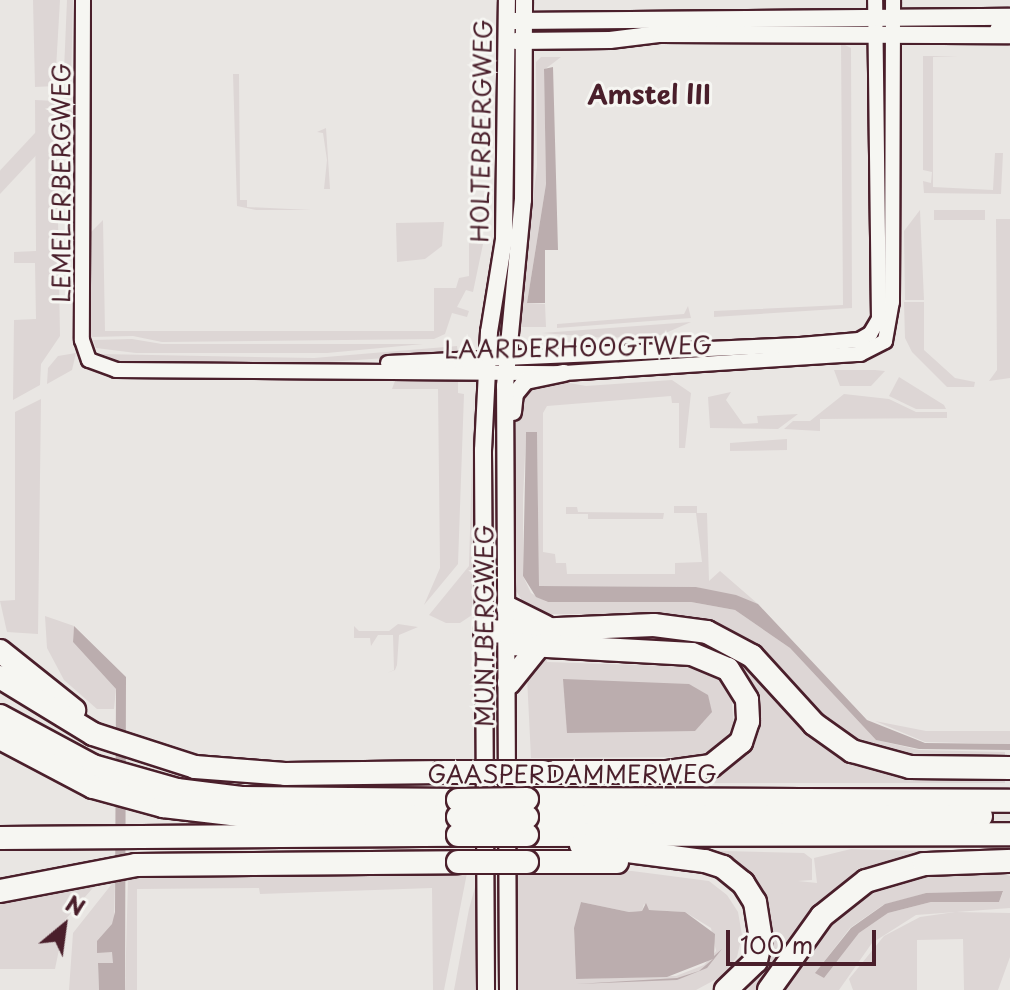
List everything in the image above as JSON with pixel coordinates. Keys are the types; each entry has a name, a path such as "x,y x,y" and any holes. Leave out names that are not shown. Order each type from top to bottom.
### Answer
{"highway":[{"path":"0,677 93,728 136,746 215,770 667,772 711,766 741,742 748,707 738,679 706,657 545,637 508,608"},
{"path":"485,637 545,637 673,626 716,635 752,656 819,729 852,751 900,766 1008,768"},
{"path":"509,683 545,637"},
{"path":"0,651 93,728"},
{"path":"0,716 93,777"},
{"path":"0,738 93,777"},
{"name":"GAASPERDAMMERWEG","path":"93,777 136,790 458,817 1008,814"},
{"name":"GAASPERDAMMERWEG","path":"94,837 458,817 1008,814"},
{"path":"527,817 718,864 745,886 761,927 756,961 726,990"},
{"path":"0,838 94,837"},
{"path":"0,852 94,837"},
{"path":"769,990 822,916 866,881 924,864 1008,861"},
{"path":"0,891 94,870 136,865 458,862 718,864"}],"main road":[{"name":"HOLTERBERGWEG","path":"507,0 516,21"},
{"name":"HOLTERBERGWEG","path":"507,364 523,200 516,21 524,0"},
{"path":"516,41 610,40 659,34 883,27 1010,17"},
{"path":"516,21 883,27 1002,35"},
{"name":"HOLTERBERGWEG","path":"486,364 504,239 516,41"},
{"name":"MUNTBERGWEG","path":"486,364 486,990"},
{"name":"MUNTBERGWEG","path":"507,364 508,990"},
{"path":"505,423 522,384 534,376 564,373"}],"street":[{"name":"LEMELERBERGWEG","path":"83,0 82,340 92,363"},
{"path":"875,0 883,27"},
{"path":"883,27 893,0"},
{"path":"1002,35 999,25 1010,25"},
{"name":"LAARDERHOOGTWEG","path":"92,363 116,370 320,370 507,364 859,340 870,334 879,311 883,27"},
{"name":"LAARDERHOOGTWEG","path":"507,364 564,373 741,365 867,353 881,345 892,302 883,27"}],"shaded area":[{"name":"Amstel III","path":"0,0 1010,0 1010,990 0,990"},
{"path":"33,0 60,0 55,86 35,87"},
{"path":"67,0 73,0 71,82 64,71"},
{"path":"841,43 851,48 852,308 714,317 714,311 843,305"},
{"path":"923,56 958,56 933,57 933,187 993,190 995,153 1003,153 1001,194 924,193 923,181 931,183 932,172 923,170"},
{"path":"541,57 561,57 544,70 546,184 527,303 545,304 546,327 518,327 537,167 536,62"},
{"path":"553,67 558,250 545,250 545,303 527,303 546,184 544,69"},
{"path":"233,74 239,74 240,200 247,200 247,207 311,210 256,210 237,206"},
{"path":"35,100 56,101 60,336 41,364 40,385 13,400 14,320 36,319 35,263 14,263 14,252 36,251"},
{"path":"63,103 75,114 0,194 0,171"},
{"path":"326,128 330,189 324,189 327,160 323,133 317,132"},
{"path":"920,210 924,300 905,300 904,231"},
{"path":"934,210 985,210 985,220 934,220"},
{"path":"996,219 1010,219 1010,378 989,381 997,370"},
{"path":"103,220 105,331 434,331 434,288 456,288 459,278 469,276 469,243 483,244 473,292 466,290 457,307 469,311 467,317 452,313 445,334 434,339 162,342 133,336 91,337 89,234"},
{"path":"444,222 442,246 425,259 397,262 396,223"},
{"path":"904,302 924,302 924,350 955,378 975,382 974,387 947,387 912,352 905,338"},
{"path":"688,306 691,318 557,328 557,324 684,314"},
{"path":"691,322 661,335 607,338 542,333"},
{"path":"132,339 162,344 423,344 327,353 136,353 96,348 93,340"},
{"path":"457,346 458,353 328,362 117,363 99,354 314,358"},
{"path":"76,353 72,370 47,384 48,368 58,356"},
{"path":"834,370 885,371 871,386 840,386"},
{"path":"899,377 946,409 916,409 889,396"},
{"path":"396,378 458,379 458,393 464,394 458,564 424,605 440,568 438,389 392,389"},
{"path":"548,379 586,386 672,380 691,393 685,448 679,448 679,403 672,403 671,396 547,406 543,413 543,552 555,554 556,563 566,563 567,574 675,574 675,563 702,562 696,513 674,513 674,506 697,506 697,513 707,513 709,581 720,571 758,604 696,587 539,586 537,432 526,432 523,499 523,576 531,593 547,602 691,602 735,610 790,648 876,740 919,750 1005,752 1005,758 916,756 860,743 822,717 760,647 713,622 671,614 531,614 516,591 515,408 521,391"},
{"path":"474,390 472,615 460,623 446,623 429,615 469,566"},
{"path":"731,392 726,400 743,424 758,423 757,416 798,414 778,429 710,428 708,397"},
{"path":"844,394 889,399 916,412 947,412 947,418 820,419 820,431 784,429 793,421 810,421"},
{"path":"41,399 38,634 7,632 0,601 15,600 15,412"},
{"path":"526,432 537,432 539,586 696,587 736,595 758,604 867,720 925,743 1010,744 1010,750 919,749 876,740 790,648 735,610 691,602 548,602 536,597 523,576"},
{"path":"787,439 787,450 730,451 730,443"},
{"path":"566,507 577,507 578,512 664,513 663,519 588,519 588,514 566,514"},
{"path":"45,616 74,626 73,642 116,689 114,709 97,709 64,680 47,648"},
{"path":"398,624 418,627 399,635 397,665 395,670 387,673 394,670 393,635 378,635 371,646 370,638 354,638 354,626 359,631 389,631"},
{"path":"74,626 126,677 125,990 99,990 98,963 113,963 112,952 97,953 97,941 112,924 115,912 116,689 73,642"},
{"path":"644,635 691,638 739,657 815,742 846,763 895,773 1005,774 1005,783 533,783 686,778 757,719 691,643 604,639"},
{"path":"547,656 547,662 697,667 718,677 731,693 734,727 717,748 693,757 531,758 527,677"},
{"path":"563,679 689,684 708,695 712,712 695,731 567,733"},
{"path":"875,721 926,731 1010,731 1010,744 925,742"},
{"path":"851,849 1004,853 889,864 759,990 748,990 759,972 765,908 684,850 804,853 812,859 812,880 798,881 817,883 814,858"},
{"path":"517,855 526,873 632,871 709,881 727,895 738,912 742,935 737,957 722,976 696,990 515,990","holes":["581,902 629,912 642,911 644,904 649,910 685,912 711,928 716,951 704,965 676,976 576,979 574,931"]},
{"path":"1000,872 1010,876 1010,908 916,915 872,943 839,990 784,990 834,920 874,889 914,877","holes":["1003,892 999,902 931,902 888,913 859,933 824,978 816,972 850,928 883,905 926,893"]},
{"path":"467,873 444,990 433,990 432,888 260,894 259,888 137,889 137,990 125,990 128,878"},
{"path":"479,873 481,990 454,990 469,909"},
{"path":"115,880 113,963 98,964 99,990 69,990 73,933"},
{"path":"98,882 65,920 55,969 0,969 0,899"},
{"path":"1003,891 999,902 931,902 888,913 859,933 824,978 815,973 851,928 885,904 926,893"},
{"path":"581,902 629,912 642,911 646,903 649,910 685,912 715,934 714,956 722,949 707,968 677,980 576,984 677,978 699,971 713,959 667,977 576,979 574,928"},
{"path":"955,912 1010,913 1010,957 998,990 964,990 963,939 917,940 917,990 853,990 849,979 884,936 920,917"}],"district":[{"name":"Amstel III","path":"649,94"}]}
